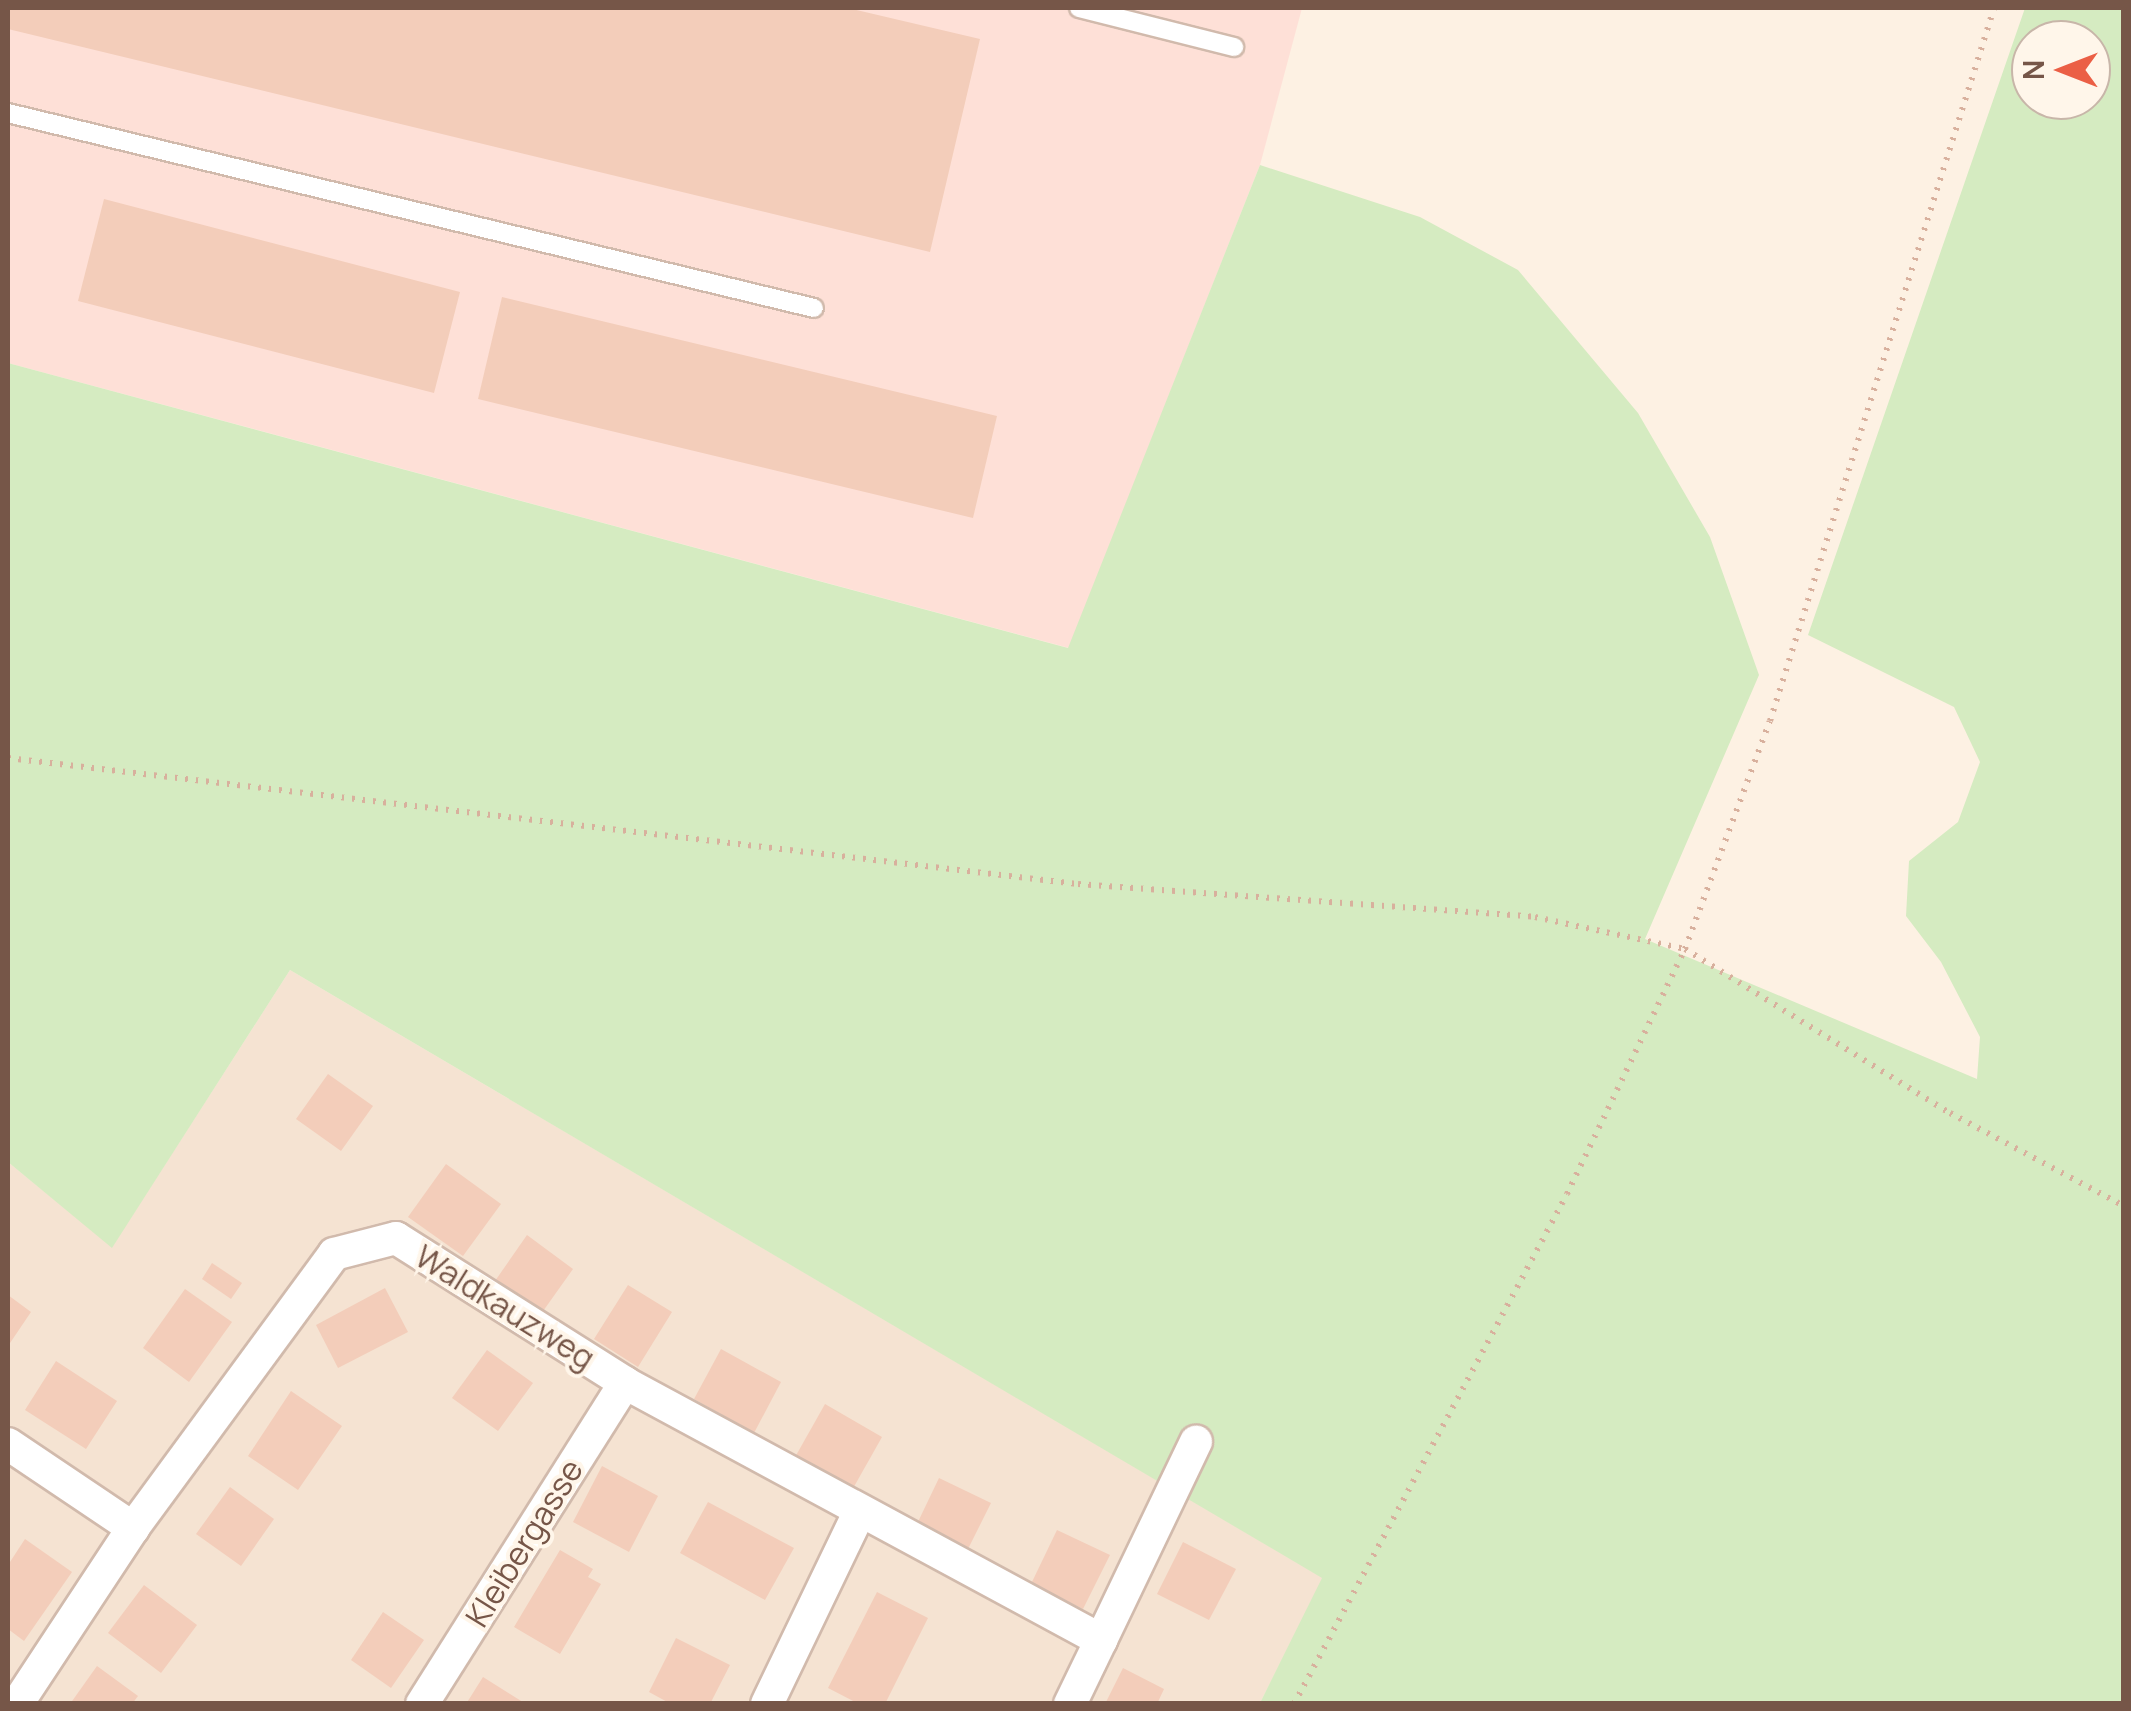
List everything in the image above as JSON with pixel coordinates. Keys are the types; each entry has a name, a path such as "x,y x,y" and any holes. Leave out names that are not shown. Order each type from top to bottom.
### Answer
{"street":[{"name":"Waldkauzweg","path":"17,1704 133,1528 334,1254 396,1238 625,1383 859,1513 1101,1640"},
{"name":"Kleibergasse","path":"422,1704 625,1383"},
{"path":"1070,1704 1196,1442"},
{"path":"8,1444 133,1528"},
{"path":"767,1704 859,1513"}],"lane":[{"path":"1080,8 1234,48"},
{"path":"8,113 814,308"}],"path":[{"path":"1294,1704 1567,1194 1686,950 1770,721 1994,8"},
{"path":"8,758 1078,884 1535,917 1686,950 1950,1112 2124,1206"}],"shaded area":[{"path":"8,8 1302,8 1260,165 1069,648 8,363"},
{"path":"290,970 1323,1578 1260,1703 8,1703 8,1162 112,1247"}],"green space":[{"path":"2025,8 2123,8 2123,1703 1260,1703 1322,1578 290,970 112,1248 8,1162 8,363 1068,648 1260,165 1420,217 1518,270 1638,413 1710,537 1759,675 1645,939 1977,1079 1980,1037 1941,962 1906,916 1909,861 1958,822 1980,762 1954,707 1808,635 2011,48 2011,120 2111,120 2111,20 2021,20"}],"building":[{"path":"8,8 848,8 980,39 930,252 8,29"},
{"path":"104,199 460,292 434,393 78,301"},
{"path":"502,297 997,416 973,518 478,399"},
{"path":"328,1074 373,1106 341,1151 296,1119"},
{"path":"446,1164 501,1204 463,1256 408,1217"},
{"path":"527,1235 573,1269 541,1314 495,1281"},
{"path":"212,1263 242,1283 231,1299 202,1279"},
{"path":"628,1285 672,1312 638,1367 594,1339"},
{"path":"385,1288 408,1332 338,1368 316,1325"},
{"path":"185,1289 232,1322 189,1382 143,1348"},
{"path":"8,1295 31,1312 8,1346"},
{"path":"721,1349 781,1382 754,1433 694,1399"},
{"path":"487,1350 533,1383 498,1431 452,1398"},
{"path":"56,1361 117,1401 86,1449 25,1410"},
{"path":"291,1391 342,1426 298,1490 248,1456"},
{"path":"825,1404 882,1437 851,1492 794,1459"},
{"path":"602,1466 658,1496 629,1552 573,1522"},
{"path":"939,1478 991,1503 967,1551 916,1526"},
{"path":"230,1487 274,1519 241,1566 196,1534"},
{"path":"708,1502 794,1548 765,1600 680,1553"},
{"path":"1057,1530 1110,1555 1083,1609 1031,1584"},
{"path":"25,1539 72,1572 24,1641 8,1629 8,1565"},
{"path":"1183,1542 1236,1569 1209,1620 1157,1594"},
{"path":"560,1550 593,1569 588,1577 601,1584 560,1654 514,1627"},
{"path":"144,1585 197,1625 161,1673 108,1633"},
{"path":"877,1592 928,1618 885,1704 859,1704 828,1688"},
{"path":"383,1612 424,1640 391,1688 351,1660"},
{"path":"676,1638 730,1665 710,1704 671,1704 649,1692"},
{"path":"97,1666 138,1696 132,1704 70,1704"},
{"path":"1123,1668 1164,1689 1157,1704 1105,1704"},
{"path":"483,1677 526,1704 466,1704"}]}
